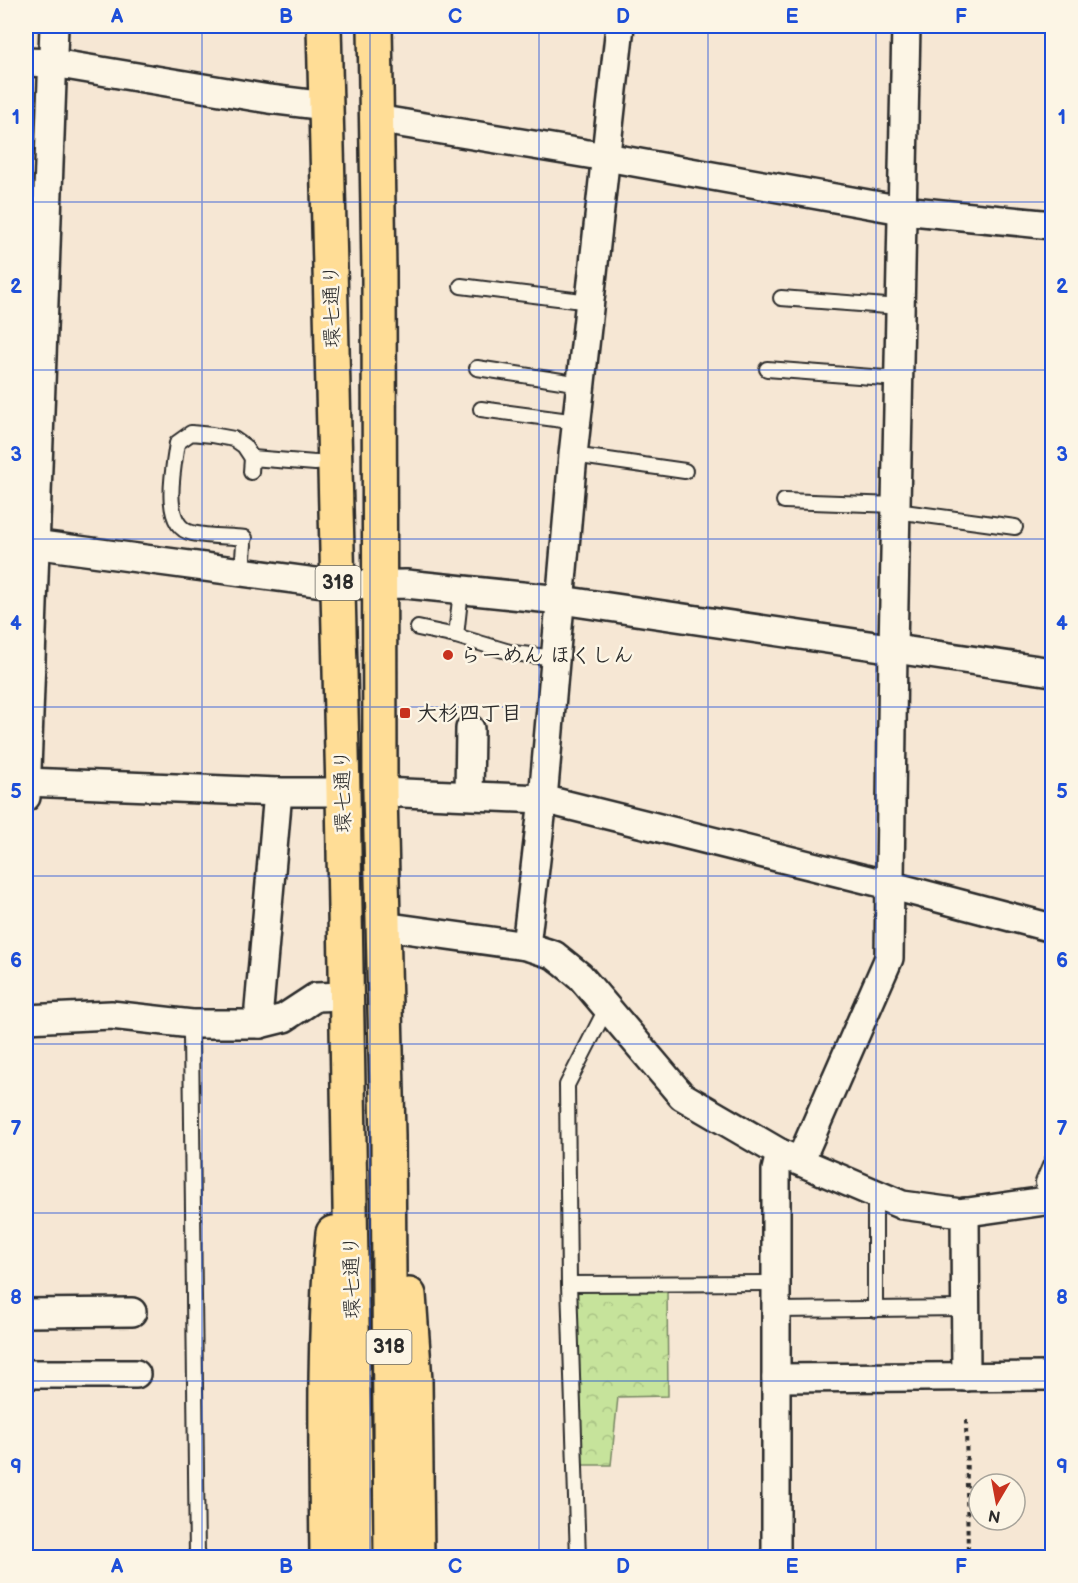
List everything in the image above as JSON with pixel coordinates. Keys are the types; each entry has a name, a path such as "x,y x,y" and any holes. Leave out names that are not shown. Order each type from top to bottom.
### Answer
{"main road":[{"name":"環七通り","path":"324,26 343,792 356,1557"},
{"name":"環七通り","path":"375,26 379,272 380,792 388,1136 391,1557"},
{"path":"388,1136 402,1227 414,1359 417,1557"},
{"path":"327,1557 328,1288 334,1218 349,1140"}],"street":[{"path":"26,797 30,544 54,26"},
{"path":"526,946 543,799 573,455 620,26"},
{"path":"776,1557 776,1170 790,1157 890,958 893,649 906,26"},
{"path":"26,62 53,63 269,99 326,106"},
{"path":"376,119 902,210 1053,225"},
{"path":"30,544 338,585 406,584 561,600 1053,672"},
{"path":"469,795 470,729"},
{"path":"26,782 279,792 343,792"},
{"path":"260,1024 279,792"},
{"path":"380,792 543,799 1053,928"},
{"path":"383,926 526,946 554,955 580,976 682,1096 790,1157 902,1205 965,1212 1049,1200"},
{"path":"26,1019 111,1015 192,1024 260,1024 284,1018 316,997 346,996"},
{"path":"965,1212 966,1377"},
{"path":"26,1313 132,1312"},
{"path":"26,1374 136,1374"},
{"path":"776,1378 1050,1376"}],"lane":[{"path":"460,286 590,302"},
{"path":"781,298 900,307"},
{"path":"477,368 581,384"},
{"path":"767,369 898,379"},
{"path":"482,409 577,422"},
{"path":"242,572 244,541 190,533 178,524 171,506 177,443 191,433 234,440 244,446 251,465 335,461"},
{"path":"573,455 685,471"},
{"path":"784,501 896,508 1014,527"},
{"path":"456,636 461,590"},
{"path":"418,628 513,652 556,658"},
{"path":"578,1557 569,1284 567,1085 607,1007"},
{"path":"192,1024 190,1035 197,1557"},
{"path":"1049,1200 1043,1182 1053,1161"},
{"path":"875,1310 875,1204 879,1194"},
{"path":"569,1284 776,1282"},
{"path":"776,1310 965,1308"}],"path":[{"path":"966,1420 968,1557"}],"green space":[{"path":"667,1289 668,1396 618,1397 611,1465 579,1465 573,1291"}],"place":[{"name":"らーめん ほくしん","path":"448,655"},
{"name":"大杉四丁目","path":"405,713"}]}
